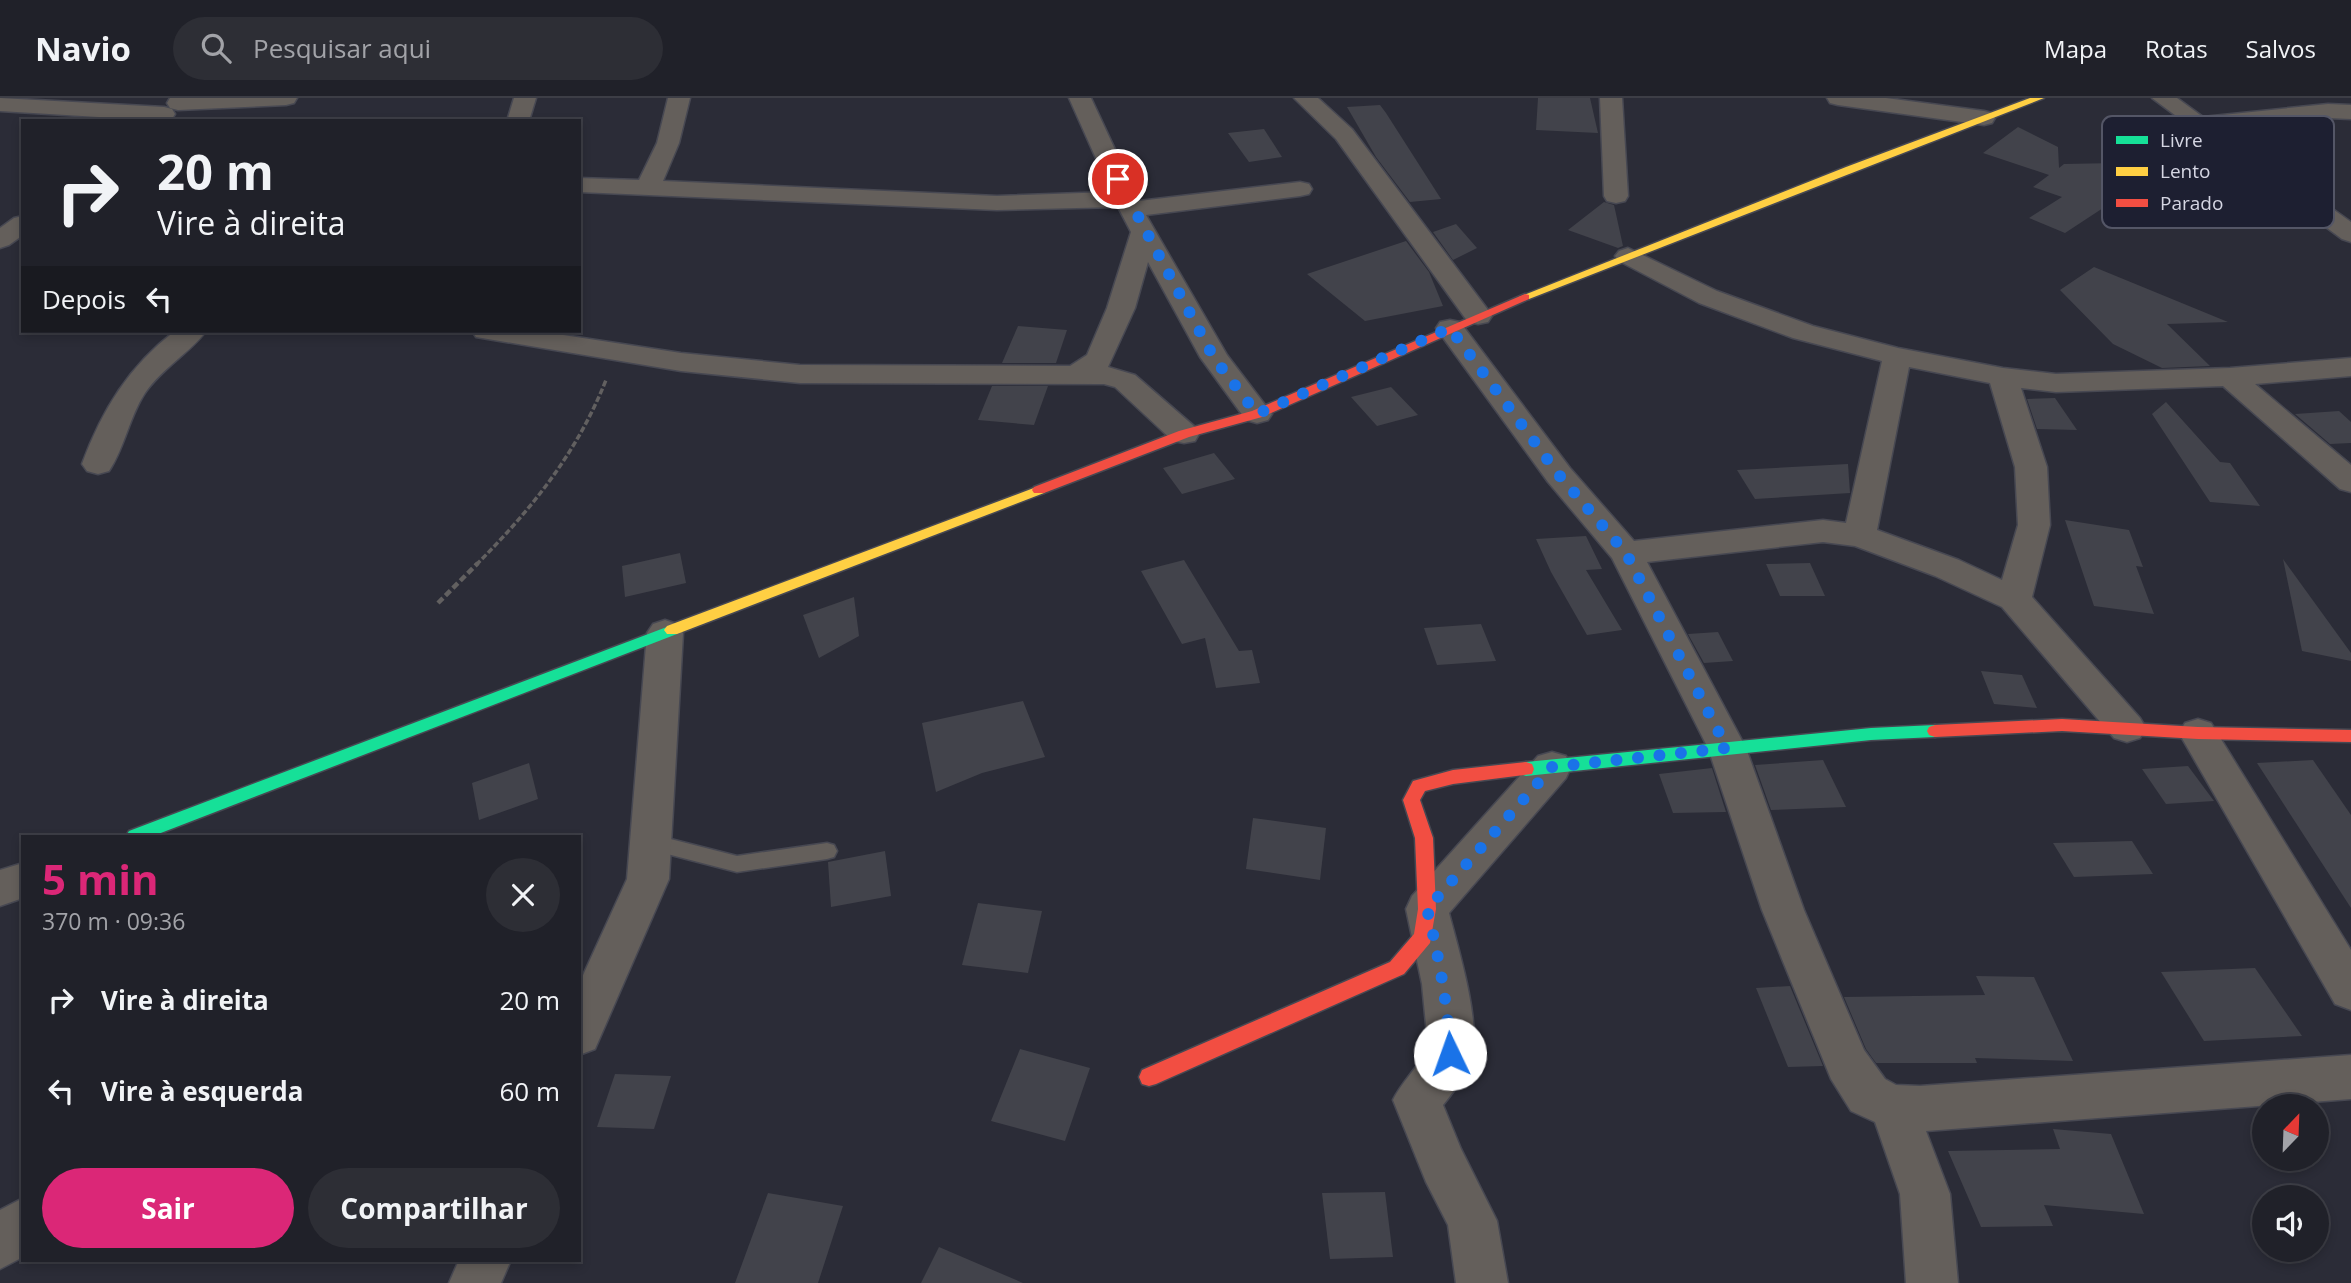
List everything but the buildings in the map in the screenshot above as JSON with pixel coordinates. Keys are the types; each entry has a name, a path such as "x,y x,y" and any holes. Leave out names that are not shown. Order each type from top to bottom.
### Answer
{"street":[{"path":"0,104 170,109 286,98"},
{"path":"519,119 525,98"},
{"path":"648,188 668,143 679,98"},
{"path":"1080,98 1134,213 1214,358 1257,414"},
{"path":"1305,98 1344,134 1478,316"},
{"path":"1611,98 1616,196"},
{"path":"1839,98 1984,118"},
{"path":"138,835 1184,433 1257,414 1478,316 2039,98"},
{"path":"2162,98 2188,116"},
{"path":"2278,116 2328,111 2351,112"},
{"path":"581,185 997,203 1134,213 1300,188"},
{"path":"1076,375 1100,360 1121,308 1134,213"},
{"path":"2334,222 2351,234"},
{"path":"0,240 21,224"},
{"path":"1628,256 1708,297 1803,332 1897,356 2003,377 2056,383 2230,377 2351,367"},
{"path":"1450,328 1559,475 1626,553 1727,748 1783,910 1847,1064 1868,1095 1893,1107 1920,1109 2351,1077"},
{"path":"97,464 122,402 142,376 190,333"},
{"path":"500,333 681,362 800,374 1106,375 1125,381 1184,433"},
{"path":"1860,536 1897,356"},
{"path":"2003,377 2031,467 2034,525 2014,599"},
{"path":"2230,377 2351,482"},
{"path":"1626,553 1823,531 1860,536 1947,568 2014,599 2127,728"},
{"path":"581,1025 588,994 648,880 665,633"},
{"path":"1149,1077 1397,968 1423,937 1427,909 1424,838 1411,800 1419,786 1453,777 1885,733 2062,725 2199,733 2351,736"},
{"path":"2199,733 2351,990"},
{"path":"1427,909 1552,767"},
{"path":"0,888 21,881"},
{"path":"1427,909 1449,1020 1450,1054 1417,1100 1443,1165 1472,1221 1482,1283"},
{"path":"1893,1107 1925,1194 1932,1283"},
{"path":"0,1244 21,1225"},
{"path":"475,1283 484,1262"}],"lane":[{"path":"651,842 737,864 827,851"}],"path":[{"path":"438,603 507,534 573,452 598,403 616,350"}],"traffic: fast":[{"path":"138,835 672,630"},
{"path":"1526,769 1871,734 1935,731"}],"traffic: slow":[{"path":"1525,297 2039,98"},
{"path":"672,630 1039,490"}],"traffic: jam":[{"path":"1039,490 1184,434 1257,414 1525,297"},
{"path":"1935,731 2062,725 2198,733 2351,736"},
{"path":"1149,1077 1397,968 1423,937 1427,909 1424,838 1411,800 1419,786 1453,777 1526,769"}],"route":[{"path":"1118,179 1131,209 1214,358 1257,414 1450,328 1559,475 1626,553 1727,748 1552,767 1427,909 1449,1020 1450,1054"}]}
